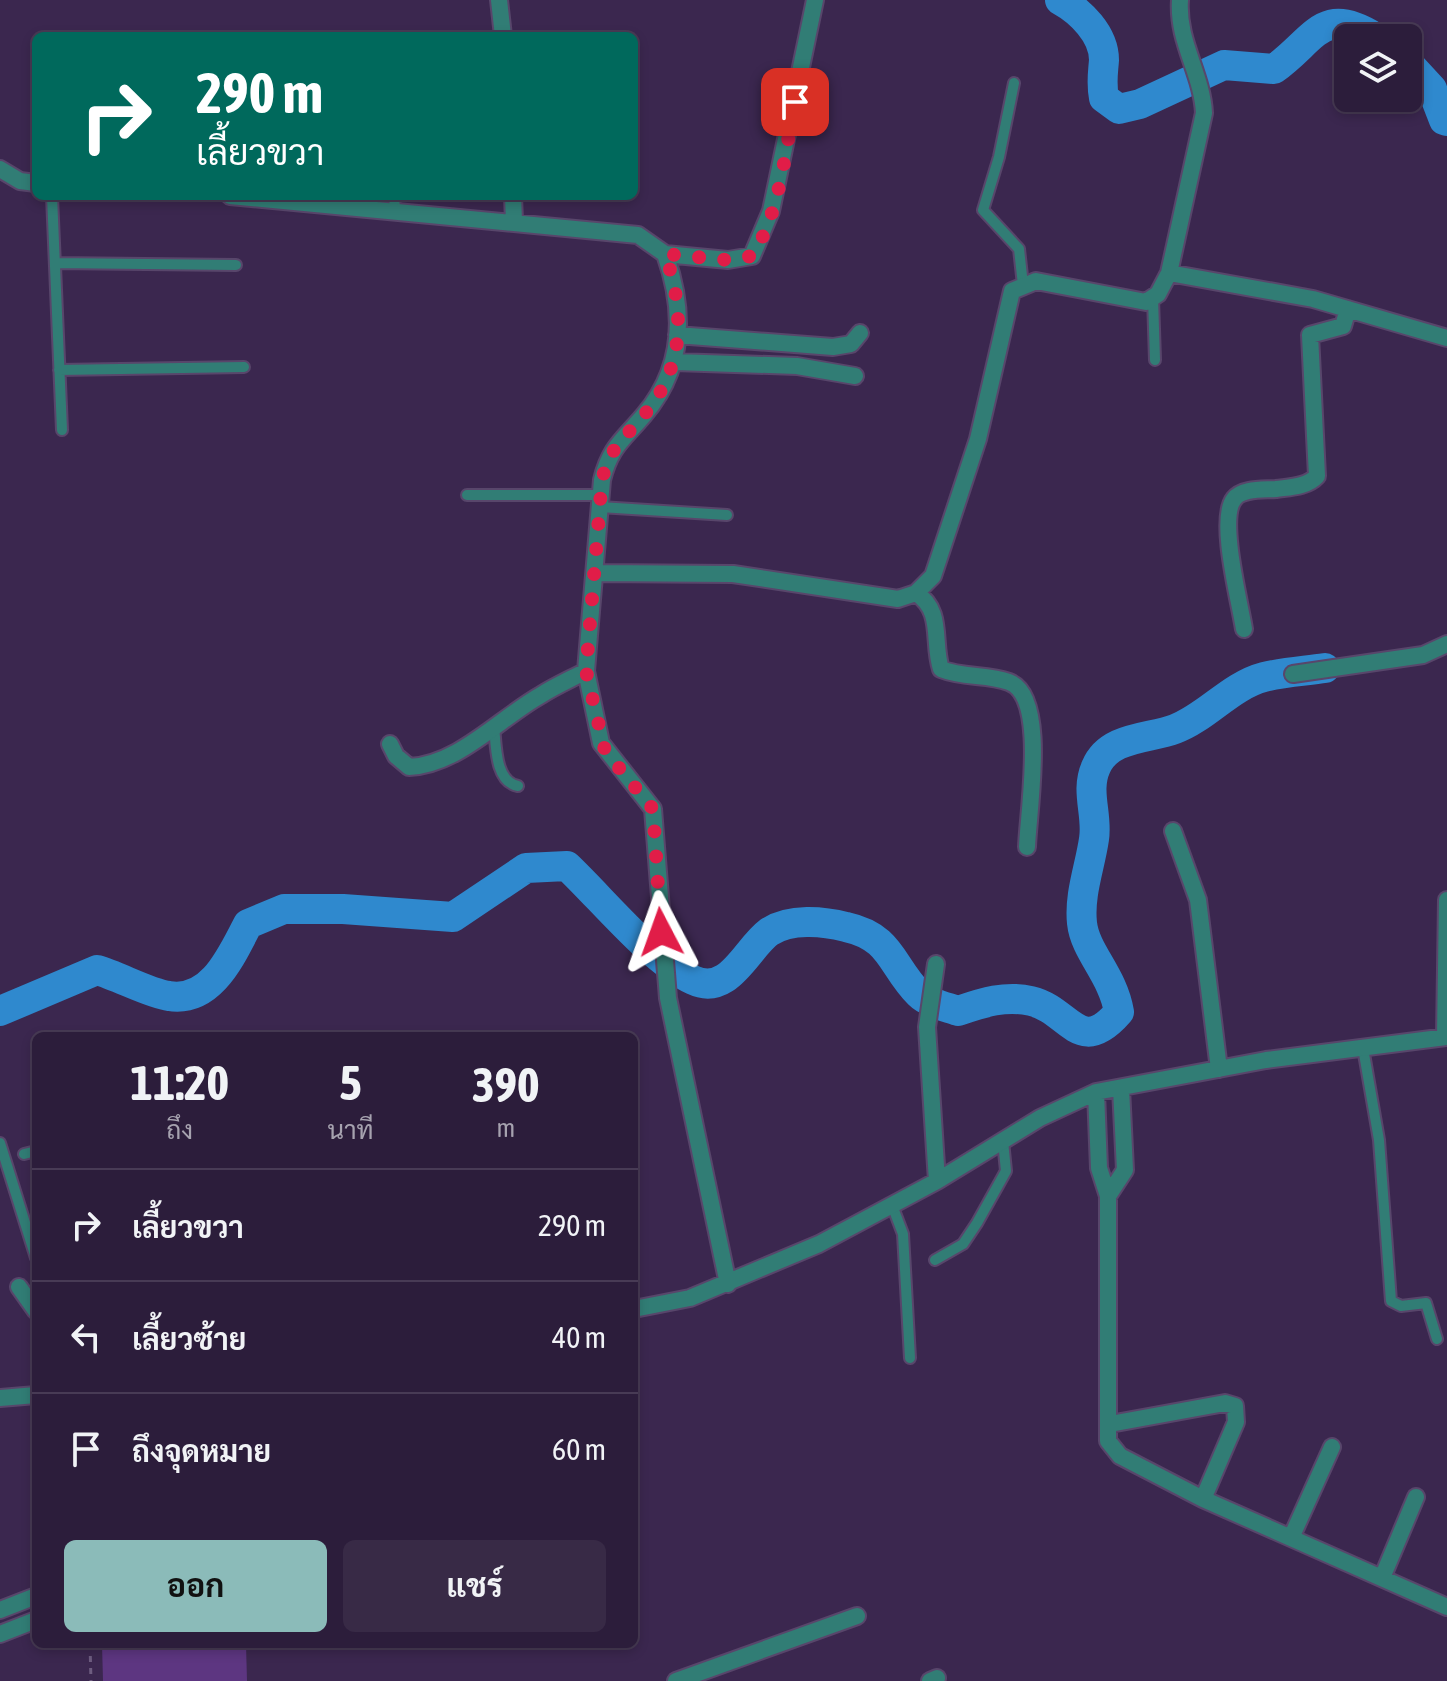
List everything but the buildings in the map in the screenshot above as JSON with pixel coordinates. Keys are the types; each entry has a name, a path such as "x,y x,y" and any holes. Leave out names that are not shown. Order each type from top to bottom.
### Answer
{"street":[{"path":"499,0 503,32"},
{"path":"324,200 395,203 638,235 665,254 728,260 752,256 761,243 774,197 815,0"},
{"path":"596,573 733,574 898,599 916,593 933,576 978,439 1012,291 1036,281 1146,302 1153,298 1169,273 1204,113 1204,98 1180,29 1180,0"},
{"path":"0,169 20,181 32,182"},
{"path":"513,200 514,221"},
{"path":"665,254 674,287 675,362 665,388 608,455 600,501 586,671 605,751 653,809 668,998 728,1284"},
{"path":"1169,273 1313,299 1447,338"},
{"path":"1244,629 1228,531 1229,509 1234,498 1244,492 1304,484 1317,476 1310,335 1343,326 1348,309"},
{"path":"677,335 819,347 848,345 860,333"},
{"path":"675,362 797,366 855,376"},
{"path":"916,593 928,600 934,613 941,669 1008,681 1020,687 1029,702 1033,726 1027,847"},
{"path":"1293,674 1423,655 1447,644"},
{"path":"390,744 396,756 409,767 427,766 541,695 586,671"},
{"path":"1173,831 1198,900 1219,1069"},
{"path":"638,1308 690,1298 819,1244 937,1181 1040,1118 1088,1095 1219,1069 1446,1037 1447,900"},
{"path":"936,964 930,987 927,1027 937,1181"},
{"path":"1108,1196 1125,1170 1121,1088"},
{"path":"1088,1095 1099,1168 1108,1196 1108,1441 1120,1456 1203,1499 1447,1607"},
{"path":"19,1287 32,1305"},
{"path":"0,1398 32,1395"},
{"path":"1110,1424 1225,1403 1235,1406 1236,1422 1203,1499"},
{"path":"1291,1538 1332,1447"},
{"path":"1382,1578 1416,1497"},
{"path":"0,1610 32,1598"},
{"path":"676,1681 857,1616"},
{"path":"0,1634 32,1622"}],"lane":[{"path":"1014,83 999,157 983,210 1019,249 1023,285"},
{"path":"52,200 62,430"},
{"path":"55,263 236,265"},
{"path":"1153,298 1155,360"},
{"path":"59,370 244,367"},
{"path":"467,495 600,501 727,515"},
{"path":"494,726 499,767 507,781 518,786"},
{"path":"1363,1048 1379,1140 1391,1301 1401,1306 1426,1303 1437,1339"},
{"path":"935,1260 963,1244 977,1223 1006,1171 1003,1141"},
{"path":"0,1143 32,1245"},
{"path":"24,1154 32,1152"},
{"path":"892,1205 903,1234 910,1358"}],"path":[{"path":"90,1648 91,1681"}],"shaded area":[{"path":"102,1648 246,1648 247,1681 103,1681"}],"waterway":[{"path":"1060,0 1083,17 1100,41 1104,60 1104,98 1119,109 1140,104 1224,65 1274,69 1310,37 1334,25"},
{"path":"1422,78 1432,89 1447,121"},
{"path":"0,1011 97,970 162,995 184,996 197,992 219,974 248,924 284,909 343,909 453,917 526,868 567,866 644,944 693,980 706,984 727,977 769,932 777,928 787,924 827,923 873,938 882,945 919,994 932,1002 958,1011 1003,999 1021,999 1044,1006 1084,1031 1094,1031 1119,1012 1111,987 1084,934 1081,912 1095,830 1093,776 1102,757 1120,744 1187,724 1252,681 1325,668"}],"route":[{"path":"661,932 653,809 650,800 601,743 586,671 602,480 608,455 644,416 665,388 673,370 678,345 676,300 665,254 728,260 752,256 761,243 771,211 795,102"}]}
